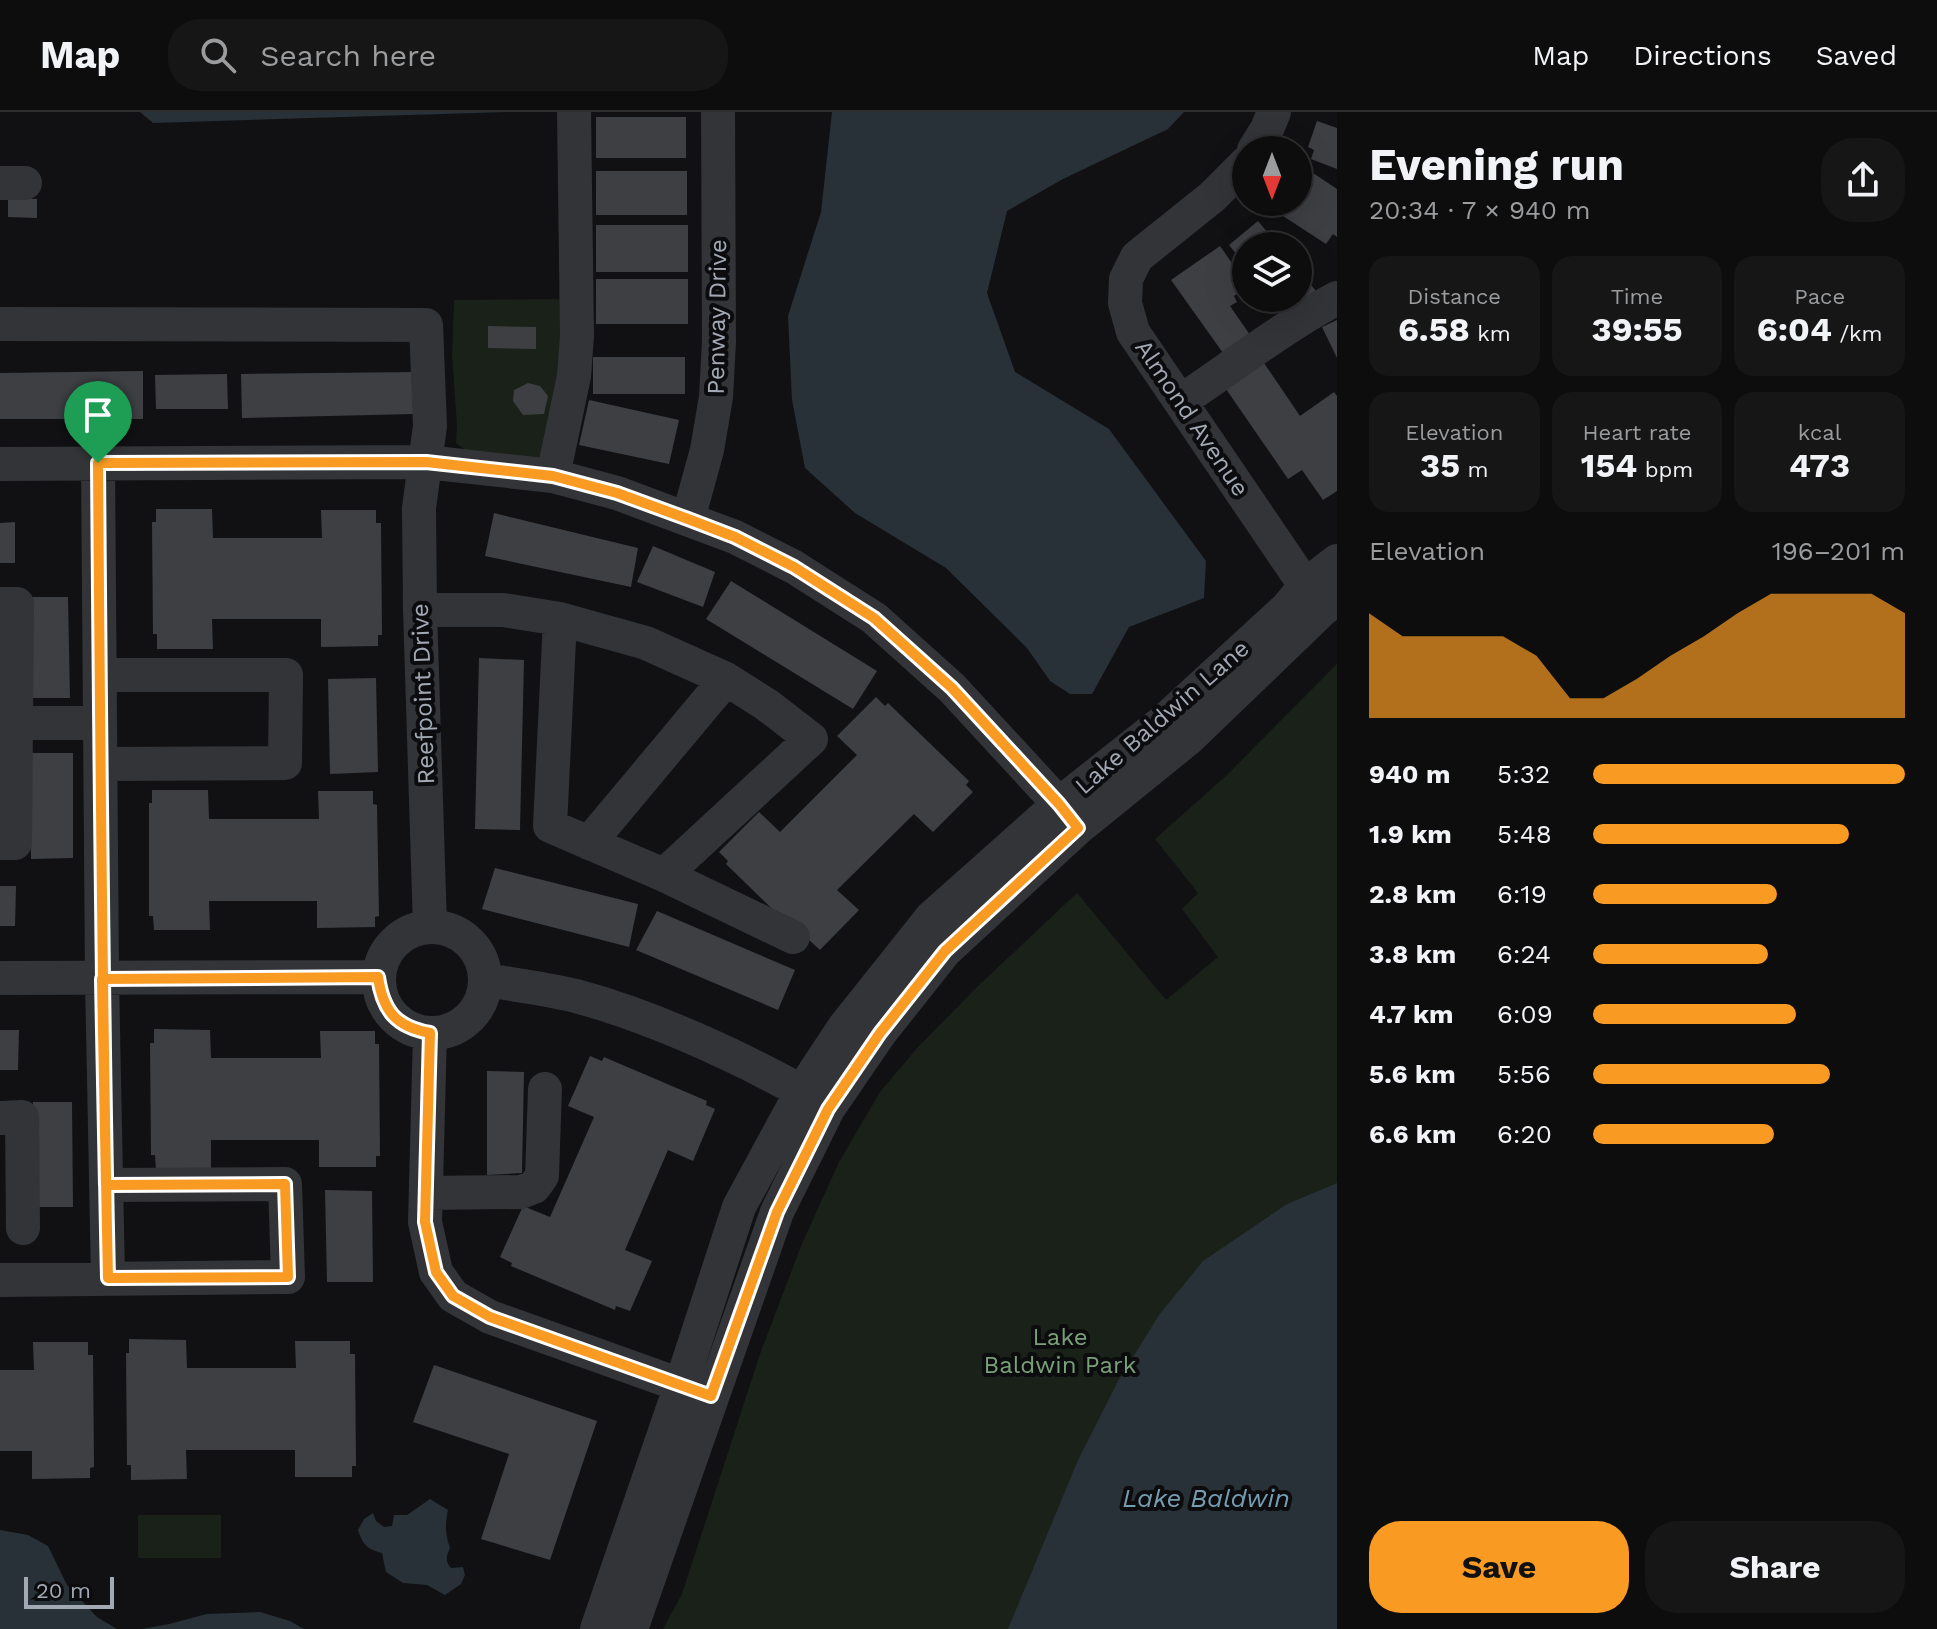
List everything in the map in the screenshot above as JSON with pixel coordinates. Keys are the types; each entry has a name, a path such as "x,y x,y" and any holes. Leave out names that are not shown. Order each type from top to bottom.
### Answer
{"street":[{"path":"553,476 574,376 577,336 574,112"},
{"name":"Penway Drive","path":"688,519 707,450 716,397 719,341 718,112"},
{"path":"1263,136 1274,112"},
{"name":"Almond Avenue","path":"1232,177 1212,197 1137,257 1126,279 1125,303 1133,332 1322,598"},
{"path":"1181,401 1250,351 1337,298"},
{"name":"Reefpoint Drive","path":"0,324 426,325 430,426 419,508 430,927"},
{"path":"0,464 426,462 553,476 617,493 735,537 794,567 874,618 952,688 1068,816"},
{"path":"98,463 108,1278"},
{"name":"Lake Baldwin Lane","path":"597,1629 696,1390 777,1212 815,1100 845,1026 931,918 1068,816 1164,721 1287,608 1322,598 1337,561"},
{"path":"0,604 17,604 15,843 0,843"},
{"path":"420,610 503,610 560,619 646,643 726,679 767,705 811,739 664,875"},
{"path":"560,619 550,826 664,875 793,937"},
{"path":"100,675 286,675 285,763 101,764"},
{"path":"589,843 726,679"},
{"path":"16,723 100,723"},
{"path":"430,927 457,933 471,944 481,959 486,980 476,1010 463,1023 447,1031 430,1033 414,1030 399,1022 387,1009 380,994 378,977 382,960 391,945 405,933 430,927"},
{"path":"0,978 378,977"},
{"path":"486,980 574,996 627,1012 712,1047 815,1100"},
{"path":"430,1033 425,1222 436,1272 453,1296 490,1317 696,1390"},
{"path":"426,1193 521,1192 534,1187 542,1176 545,1089"},
{"path":"0,1118 22,1117 23,1228"},
{"path":"0,1280 288,1277 285,1184 106,1185"},
{"name":"Lake Baldwin Lane","path":"631,1629 696,1390"}],"green space":[{"path":"454,300 570,300 551,449 535,462 470,454 456,443 452,355"},
{"name":"Lake Baldwin Park","path":"1337,664 1337,1598 1308,1629 663,1629 682,1594 760,1354 801,1246 839,1162 880,1092 918,1047 978,986 1077,893 1166,1000 1218,957 1182,909 1198,893 1155,839 1227,775"},
{"path":"138,1515 221,1515 221,1558 138,1558"}],"water":[{"path":"140,112 507,112 153,123"},
{"path":"832,112 1184,112 1168,129 1063,179 1007,211 987,293 1015,372 1109,429 1206,561 1204,598 1129,627 1092,694 1070,694 1050,681 1027,648 946,568 855,513 805,468 792,400 788,316 821,212"},
{"name":"Lake Baldwin","path":"1337,1183 1337,1629 1008,1629 1078,1460 1118,1381 1159,1315 1203,1261 1287,1204"},
{"path":"430,1499 448,1510 446,1529 450,1548 447,1561 451,1568 463,1567 465,1575 461,1584 445,1595 427,1585 403,1583 386,1572 382,1553 366,1546 358,1530 364,1519 373,1513 376,1521 384,1527 392,1526 394,1515 407,1515"},
{"path":"0,1530 28,1535 48,1546 67,1585 97,1617 117,1629 0,1629"},
{"path":"260,1612 290,1621 304,1629 142,1629 207,1614"}],"building":[{"path":"596,117 686,117 686,158 596,158"},
{"path":"1317,121 1337,128 1337,169 1312,159 1312,136"},
{"path":"596,171 687,171 687,215 596,215"},
{"path":"1312,172 1337,189 1337,237 1333,234 1326,244 1312,232 1283,216 1312,216"},
{"path":"8,198 37,199 37,218 8,217"},
{"path":"1258,221 1267,232 1245,232"},
{"path":"596,225 688,225 688,272 596,272"},
{"path":"1220,246 1232,263 1232,312 1255,342 1228,360 1171,280"},
{"path":"596,279 688,279 688,324 596,324"},
{"path":"1337,320 1337,358 1322,327"},
{"path":"488,326 536,327 536,349 488,348"},
{"path":"593,357 685,357 685,394 593,394"},
{"path":"1264,363 1300,416 1334,392 1337,396 1337,491 1323,500 1302,470 1288,479 1226,389"},
{"path":"143,371 143,419 0,419 0,373"},
{"path":"413,372 414,414 242,418 241,374"},
{"path":"227,374 228,409 156,409 155,375"},
{"path":"528,383 540,386 548,396 544,414 523,415 513,401 514,390"},
{"path":"589,400 679,420 669,464 579,445"},
{"path":"156,509 212,509 213,538 322,538 321,510 376,510 376,523 381,523 382,635 378,635 378,646 321,647 321,619 212,619 213,649 157,649 157,634 153,634 152,522 156,522"},
{"path":"494,513 638,548 631,587 485,556"},
{"path":"15,522 15,563 0,563 0,523"},
{"path":"653,546 715,572 703,607 637,582"},
{"path":"731,581 877,671 853,709 706,619"},
{"path":"32,597 68,597 70,698 32,698"},
{"path":"479,658 524,660 520,830 475,829"},
{"path":"376,678 378,772 330,774 328,679"},
{"path":"876,697 885,706 888,703 969,781 966,785 973,792 933,832 914,814 837,890 859,910 820,950 808,939 806,942 726,864 728,861 719,852 759,812 780,832 857,755 837,736"},
{"path":"31,753 73,753 73,858 31,859"},
{"path":"152,790 208,790 209,819 319,819 318,791 373,791 373,804 377,805 379,916 375,917 375,927 317,928 317,901 209,901 210,930 154,930 153,916 149,916 149,803 152,803"},
{"path":"495,868 638,904 629,947 482,909"},
{"path":"0,886 16,886 15,926 0,926"},
{"path":"657,911 795,970 778,1010 636,950"},
{"path":"154,1029 210,1030 211,1058 321,1058 320,1031 375,1031 375,1044 379,1044 380,1156 376,1156 376,1167 319,1167 319,1140 211,1140 211,1169 156,1170 155,1155 151,1155 150,1043 154,1043"},
{"path":"0,1030 19,1030 18,1070 0,1070"},
{"path":"590,1056 602,1061 604,1057 707,1101 706,1105 715,1109 693,1161 668,1150 625,1250 652,1261 630,1311 616,1306 615,1310 511,1266 512,1263 500,1257 523,1206 550,1217 594,1117 568,1106"},
{"path":"487,1071 524,1072 522,1173 487,1175"},
{"path":"33,1102 72,1102 73,1207 33,1207"},
{"path":"325,1190 372,1191 373,1282 327,1282"},
{"path":"129,1339 186,1340 187,1368 296,1368 295,1341 350,1341 350,1354 355,1354 356,1466 352,1466 352,1477 295,1477 295,1450 186,1450 187,1479 131,1480 131,1465 127,1465 126,1353 129,1353"},
{"path":"33,1342 88,1342 88,1355 93,1355 94,1467 90,1468 90,1478 32,1479 32,1451 0,1451 0,1370 34,1370"},
{"path":"434,1365 597,1421 550,1560 481,1539 509,1454 413,1422"}],"route":[{"path":"98,463 102,979 106,1185 108,1278 288,1277 285,1184 106,1185 104,1082 102,979 378,977 380,994 387,1009 399,1022 414,1030 430,1033 425,1222 436,1272 453,1296 490,1317 711,1396 777,1212 828,1109 880,1033 945,951 1078,828 952,688 874,618 794,567 735,537 688,519 617,493 553,476 426,462 98,463"}]}
